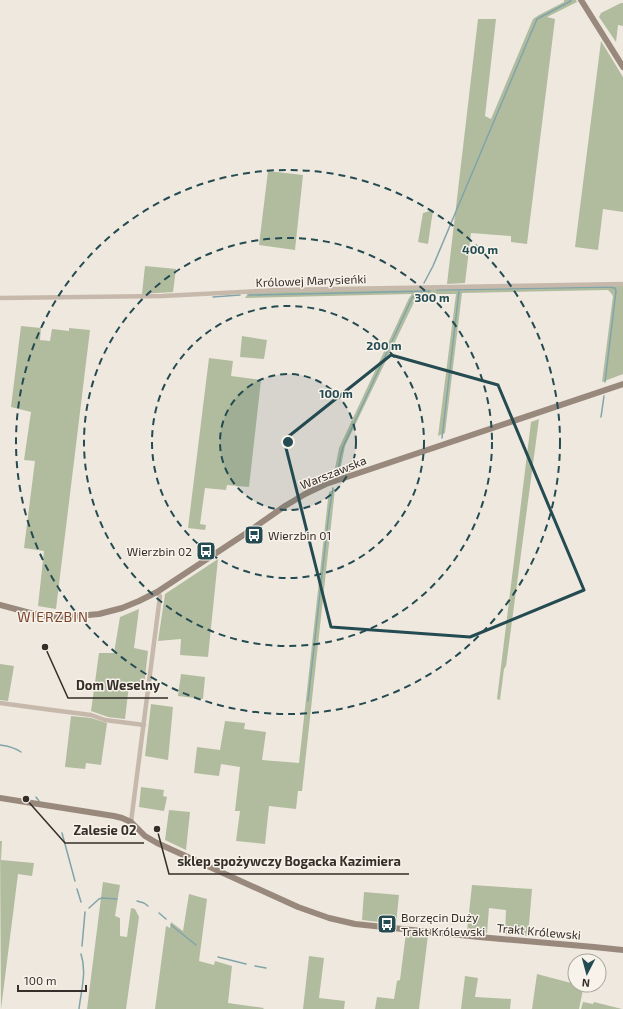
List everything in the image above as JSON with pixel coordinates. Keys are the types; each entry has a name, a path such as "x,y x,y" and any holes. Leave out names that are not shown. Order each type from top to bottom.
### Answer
{"main road":[{"path":"581,0 623,67"},
{"name":"Warszawska","path":"0,605 46,616 98,614 122,608 157,592 285,506 326,484 623,384"},
{"name":"Trakt Królewski","path":"0,798 122,818 131,822 146,836 157,843 298,907 329,918 363,925 479,937 594,946 623,950"}],"street":[{"name":"Królowej Marysieńki","path":"0,298 162,296 280,290 623,284"},
{"path":"131,822 160,596 157,592"},
{"path":"0,703 68,712 105,720 144,725"}],"highlighted area":[{"path":"391,355 498,385 584,590 470,637 331,627 284,440"}],"green space":[{"path":"564,0 576,0 577,2 547,17 555,19 527,244 511,242 511,236 471,233 465,283 447,284 478,19 496,19 485,116 491,119 533,19 564,2"},
{"path":"623,3 623,26 618,25 616,42 599,17 601,13"},
{"path":"601,41 623,77 623,212 603,209 598,250 575,247"},
{"path":"268,171 303,175 295,250 259,245"},
{"path":"433,210 428,244 418,242 423,213"},
{"path":"145,266 176,269 173,292 142,294"},
{"path":"623,285 623,374 602,382 613,296 608,290 462,293 445,433 438,436 456,294 418,294 345,446 341,466 335,468 339,448 412,294 245,298 248,293 265,292"},
{"path":"21,326 41,328 40,340 50,341 52,329 69,331 69,328 90,330 56,609 38,606 44,551 24,548 35,461 24,460 31,412 11,407"},
{"path":"242,336 267,340 264,359 240,357"},
{"path":"209,358 233,361 231,376 261,380 249,487 227,485 226,490 205,488 200,524 206,525 205,530 188,528"},
{"path":"539,419 506,666 504,669 500,700 497,699 531,422"},
{"path":"335,489 302,791 298,791 296,809 269,806 265,844 236,841 240,811 235,811 240,767 221,764 219,776 194,773 197,747 220,750 225,721 245,723 244,729 266,732 262,760 299,763 328,499 329,492"},
{"path":"218,559 208,657 180,655 181,639 158,641 165,594"},
{"path":"139,609 134,648 148,651 144,686 129,685 125,719 108,717 91,711 99,653 114,653 120,617"},
{"path":"0,664 14,666 8,701 0,700"},
{"path":"181,674 205,677 203,699 178,696"},
{"path":"151,704 173,707 168,760 145,756"},
{"path":"71,716 91,718 107,723 101,765 86,763 85,769 65,767"},
{"path":"141,787 164,790 163,796 167,797 164,811 139,807"},
{"path":"169,810 190,812 186,850 165,840"},
{"path":"0,841 2,841 1,860 34,863 32,876 18,874 1,1009"},
{"path":"103,882 120,885 115,916 120,918 120,936 127,937 131,908 135,909 139,917 126,1009 87,1009"},
{"path":"472,885 532,889 528,936 505,934 506,910 489,908 487,933 467,931"},
{"path":"364,892 399,895 396,924 362,920"},
{"path":"189,894 207,899 199,961 214,965 215,961 232,966 228,1003 264,1008 263,1009 155,1009 166,926 170,928 171,922 183,931"},
{"path":"406,933 428,935 419,1009 375,1009 377,997 394,999 397,981 400,980"},
{"path":"309,956 324,958 319,998 345,1001 344,1009 303,1009"},
{"path":"537,974 567,982 567,993 582,993 579,1009 532,1009"},
{"path":"465,976 478,978 475,997 511,999 510,1009 461,1009"},
{"path":"583,1002 593,1004 594,1002 622,1009 581,1009"}],"waterway":[{"path":"424,283 433,266 537,19 571,1 570,0"},
{"path":"437,290 615,288 616,291 605,382"},
{"path":"338,472 343,447 412,298 418,291"},
{"path":"249,295 430,291"},
{"path":"442,438 459,291"},
{"path":"213,297 240,295"},
{"path":"601,417 604,396"},
{"path":"308,701 333,488"},
{"path":"0,745 11,747 21,752"},
{"path":"36,797 39,801"},
{"path":"62,833 75,881"},
{"path":"77,889 81,902"},
{"path":"89,908 102,898 117,899"},
{"path":"137,901 148,906"},
{"path":"82,946 85,912"},
{"path":"159,913 166,919"},
{"path":"171,925 196,945"},
{"path":"79,1009 84,975 81,954"},
{"path":"218,957 246,964"},
{"path":"255,966 266,968"}],"place":[{"name":"Wierzbin 01","path":"254,535"},
{"name":"Wierzbin 02","path":"206,551"},
{"name":"Dom Weselny","path":"45,647"},
{"name":"Zalesie 02","path":"26,799"},
{"name":"sklep spożywczy Bogacka Kazimiera","path":"157,829"},
{"name":"Borzęcin Duży Trakt Królewski","path":"387,924"}],"district":[{"name":"WIERZBIN","path":"53,616"}]}
